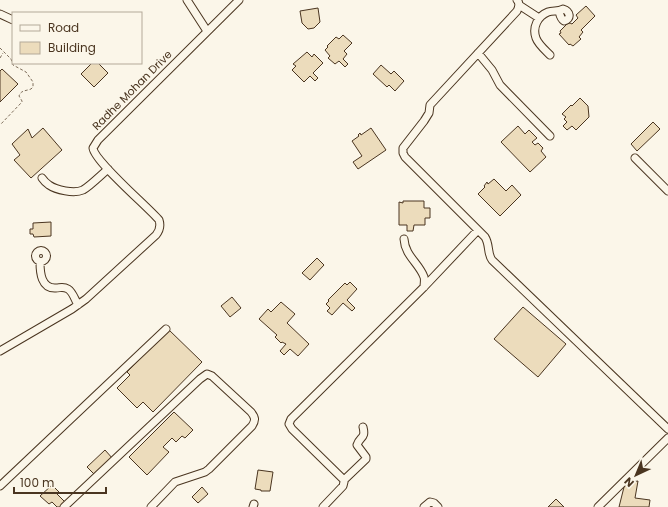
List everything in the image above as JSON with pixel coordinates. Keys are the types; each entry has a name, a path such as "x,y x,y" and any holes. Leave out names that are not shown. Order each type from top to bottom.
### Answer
{"street":[{"path":"187,0 208,31"},
{"name":"Radhe Mohan Drive","path":"0,351 78,305 156,235 160,227 159,220 94,154 93,148 95,144 239,0"},
{"path":"539,18 518,3 517,11 430,105 428,115 403,148 403,151 405,157 487,239 489,255 492,260 668,429"},
{"path":"550,55 538,41 535,28 539,18 549,11 559,11"},
{"path":"0,14 12,20"},
{"path":"478,53 492,70 503,88 550,136"},
{"path":"635,158 668,191"},
{"path":"42,178 53,188 76,192 84,189 108,169"},
{"path":"344,480 292,429 289,422 298,411 424,287 478,230"},
{"path":"404,239 406,250 424,277 424,287"},
{"path":"40,262 41,276 45,283 52,288 63,287 68,289 78,305"},
{"path":"0,486 166,329"},
{"path":"0,346 14,343"},
{"path":"68,506 200,379 207,374 212,376 251,412 255,418 254,422 252,426 209,469 205,472 175,482 151,507"},
{"path":"323,507 343,486 344,480 366,459 366,457 356,446 364,435 363,427"},
{"path":"598,507 668,438"},
{"path":"424,507 430,502 434,503 438,507"}],"path":[{"path":"0,48 12,62"},
{"path":"0,58 3,52"},
{"path":"0,125 22,102 19,96 20,93 31,89 33,86 33,82 26,72 13,64"}],"building":[{"path":"586,6 595,16 581,30 583,32 579,37 581,39 573,46 570,44 569,45 559,34 561,33 560,31 567,24 572,24 578,18 576,15"},
{"path":"318,8 320,22 314,28 308,29 302,23 300,11"},
{"path":"343,35 352,43 344,51 347,54 343,59 348,64 345,67 339,61 335,64 328,58 330,56 325,50 336,37 339,39"},
{"path":"307,52 312,57 314,54 323,63 313,73 318,78 315,81 310,76 304,82 292,70 296,66 293,64"},
{"path":"91,64 99,64 108,73 94,87 81,74"},
{"path":"381,65 391,74 394,71 404,81 395,91 389,85 387,87 373,74"},
{"path":"2,69 18,84 0,102 0,71"},
{"path":"580,98 588,106 589,117 576,130 572,126 567,130 563,126 567,122 564,119 566,117 562,114"},
{"path":"653,122 660,129 637,151 631,144"},
{"path":"518,126 525,134 529,130 537,138 532,142 535,145 538,143 543,148 541,151 546,157 530,172 501,142"},
{"path":"43,128 62,150 31,178 14,160 20,155 12,144 28,129 32,138"},
{"path":"371,128 386,150 358,169 353,162 362,156 352,141 359,136 358,135 360,133 361,135"},
{"path":"494,179 506,191 512,185 521,195 500,216 478,194 485,187 484,186 487,182 488,184"},
{"path":"403,201 424,201 424,208 430,208 430,218 425,218 425,225 414,225 413,231 407,231 407,225 399,225 399,202 403,203"},
{"path":"51,222 51,236 34,237 33,234 30,234 30,229 33,229 33,223"},
{"path":"317,258 324,265 310,280 302,273"},
{"path":"350,282 357,289 347,300 355,308 352,311 343,303 332,315 327,311 330,308 326,304 329,301 328,300 345,283 347,285"},
{"path":"232,297 241,308 230,317 221,306"},
{"path":"281,302 295,314 287,323 309,344 298,356 290,349 284,355 280,351 286,344 281,343 275,337 277,335 259,319 268,309 271,312"},
{"path":"523,307 566,344 538,377 494,339"},
{"path":"168,329 202,362 153,412 143,402 137,408 117,388 130,375 127,372"},
{"path":"174,412 193,430 185,438 182,436 176,442 172,438 163,447 169,452 147,475 129,457"},
{"path":"105,450 113,459 96,476 87,467"},
{"path":"258,470 273,472 270,491 255,489"},
{"path":"638,481 635,498 650,500 649,507 619,507 625,483"},
{"path":"52,485 59,492 57,494 65,502 60,507 57,507 52,502 49,504 40,496"},
{"path":"202,487 208,494 198,503 192,497"},
{"path":"556,499 564,507 548,507"}]}
